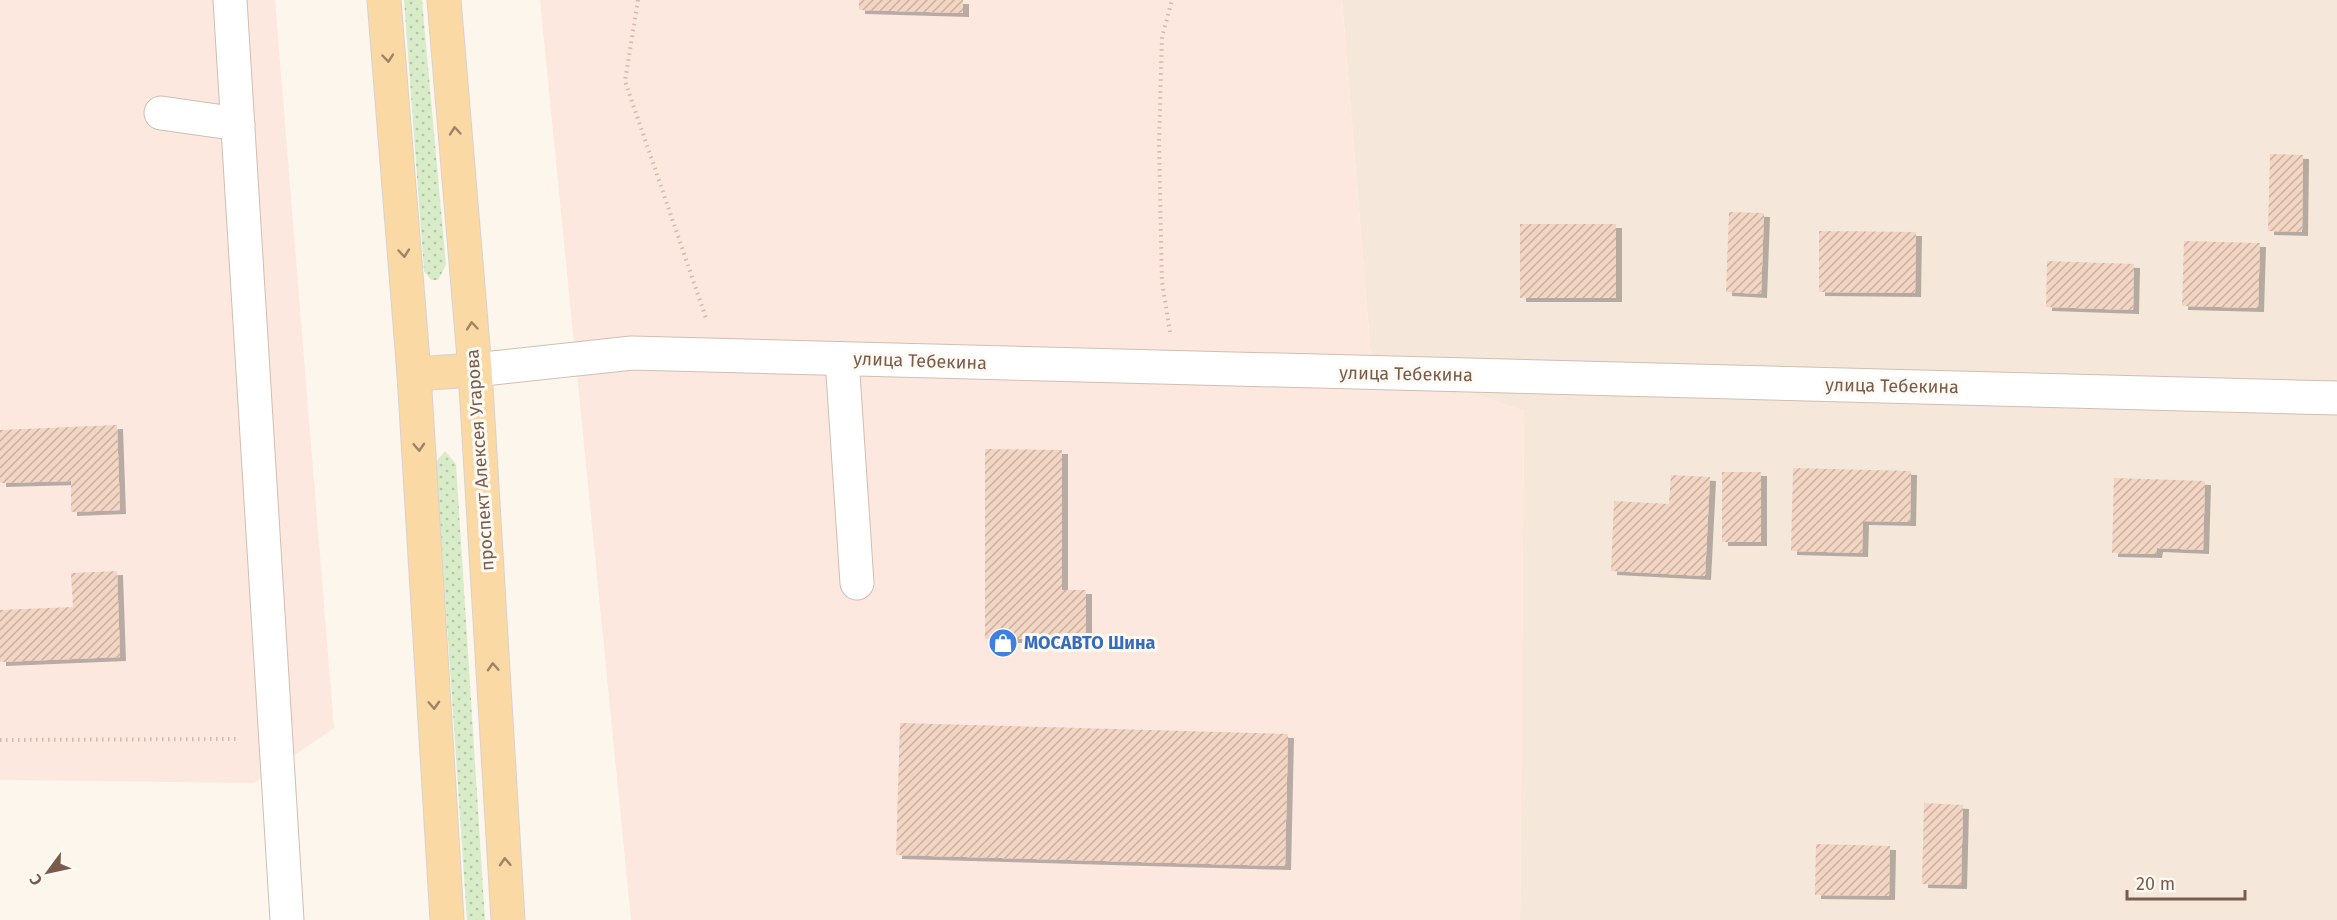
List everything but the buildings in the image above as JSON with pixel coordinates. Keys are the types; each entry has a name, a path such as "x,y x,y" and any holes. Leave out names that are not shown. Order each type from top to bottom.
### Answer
{"main road":[{"path":"384,0 414,374 447,920"},
{"name":"проспект Алексея Угарова","path":"444,0 475,370 508,920"},
{"path":"414,374 475,370"}],"street":[{"path":"230,0 287,920"},
{"path":"161,113 238,124"},
{"name":"улица Тебекина","path":"475,370 632,353 2337,398"},
{"path":"842,359 856,583"}],"path":[{"path":"638,0 625,81 707,320 705,355"},
{"path":"1172,0 1162,37 1159,143 1162,282 1175,368"},
{"path":"0,740 276,738"}],"shaded area":[{"path":"0,0 275,0 334,728 254,783 0,780"},
{"path":"540,0 1342,0 1371,357 1524,411 1520,920 631,920"},
{"path":"1342,0 2337,0 2337,920 1520,920 1524,411 1371,358"}],"green space":[{"path":"404,0 422,0 446,265 438,280 431,280 424,271"},
{"path":"445,451 456,464 485,920 467,920 436,462"}],"place":[{"name":"МОСАВТО Шина","path":"1003,643"}]}
